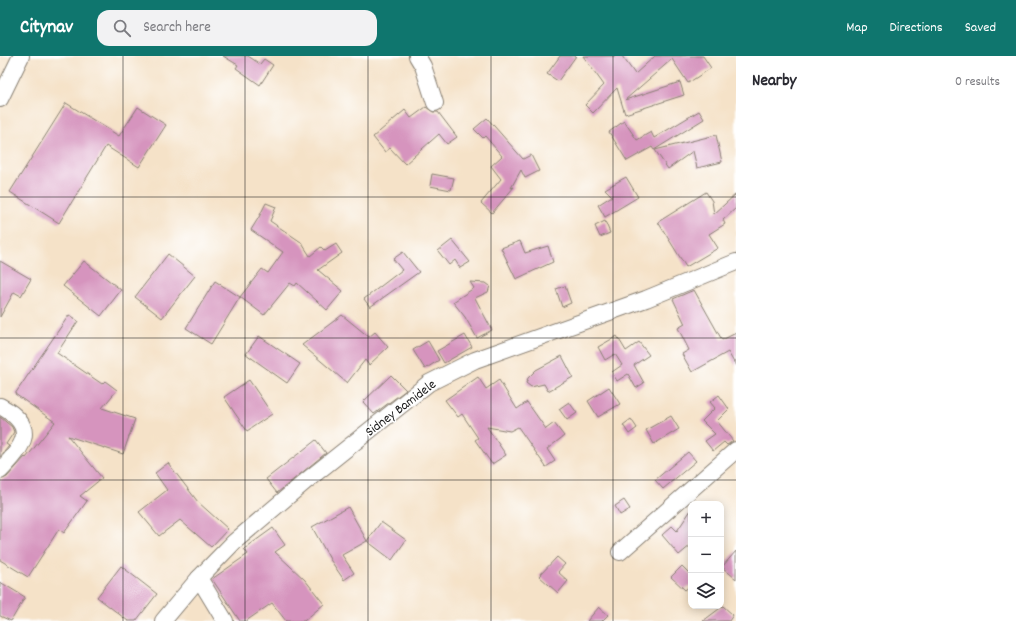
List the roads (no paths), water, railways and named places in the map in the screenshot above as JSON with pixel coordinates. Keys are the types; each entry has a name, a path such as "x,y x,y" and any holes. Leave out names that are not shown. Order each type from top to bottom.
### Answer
{"street":[{"path":"0,99 21,56"},
{"path":"417,56 423,66 435,103"},
{"name":"Sidney Bamidele","path":"163,621 200,578 234,542 300,486 429,383 475,360 646,299 736,262"},
{"path":"0,406 20,420 25,432 23,444 0,471"},
{"path":"620,552 736,450"},
{"path":"200,578 225,621"}]}
